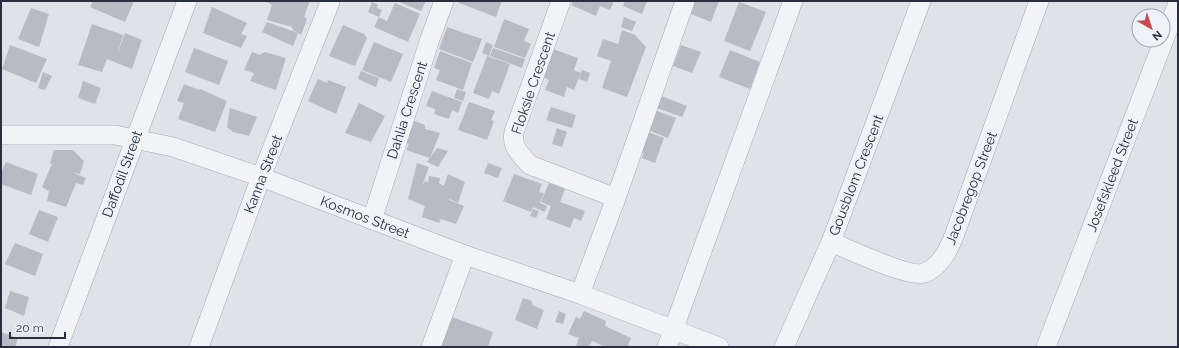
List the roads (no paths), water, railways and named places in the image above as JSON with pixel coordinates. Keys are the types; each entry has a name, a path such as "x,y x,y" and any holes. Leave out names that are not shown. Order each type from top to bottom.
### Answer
{"street":[{"name":"Daffodil Street","path":"58,347 187,1"},
{"name":"Dahlia Crescent","path":"372,220 430,39 444,1"},
{"name":"Floksie Crescent","path":"561,1 513,132 513,142 521,155 530,165 616,198"},
{"path":"580,294 616,198 685,1"},
{"path":"670,338 793,1"},
{"name":"Gousblom Crescent","path":"784,347 831,242 921,1"},
{"name":"Jacobregop Street","path":"831,242 888,265 920,274 940,263 954,236 1040,1"},
{"name":"Kanna Street","path":"199,347 261,177 330,2"},
{"name":"Josefskleed Street","path":"1046,347 1178,3"},
{"name":"Kosmos Street","path":"1,134 108,135 135,138 173,147 261,177 465,256 580,294 670,338 719,347"},
{"path":"431,347 465,256"}]}
